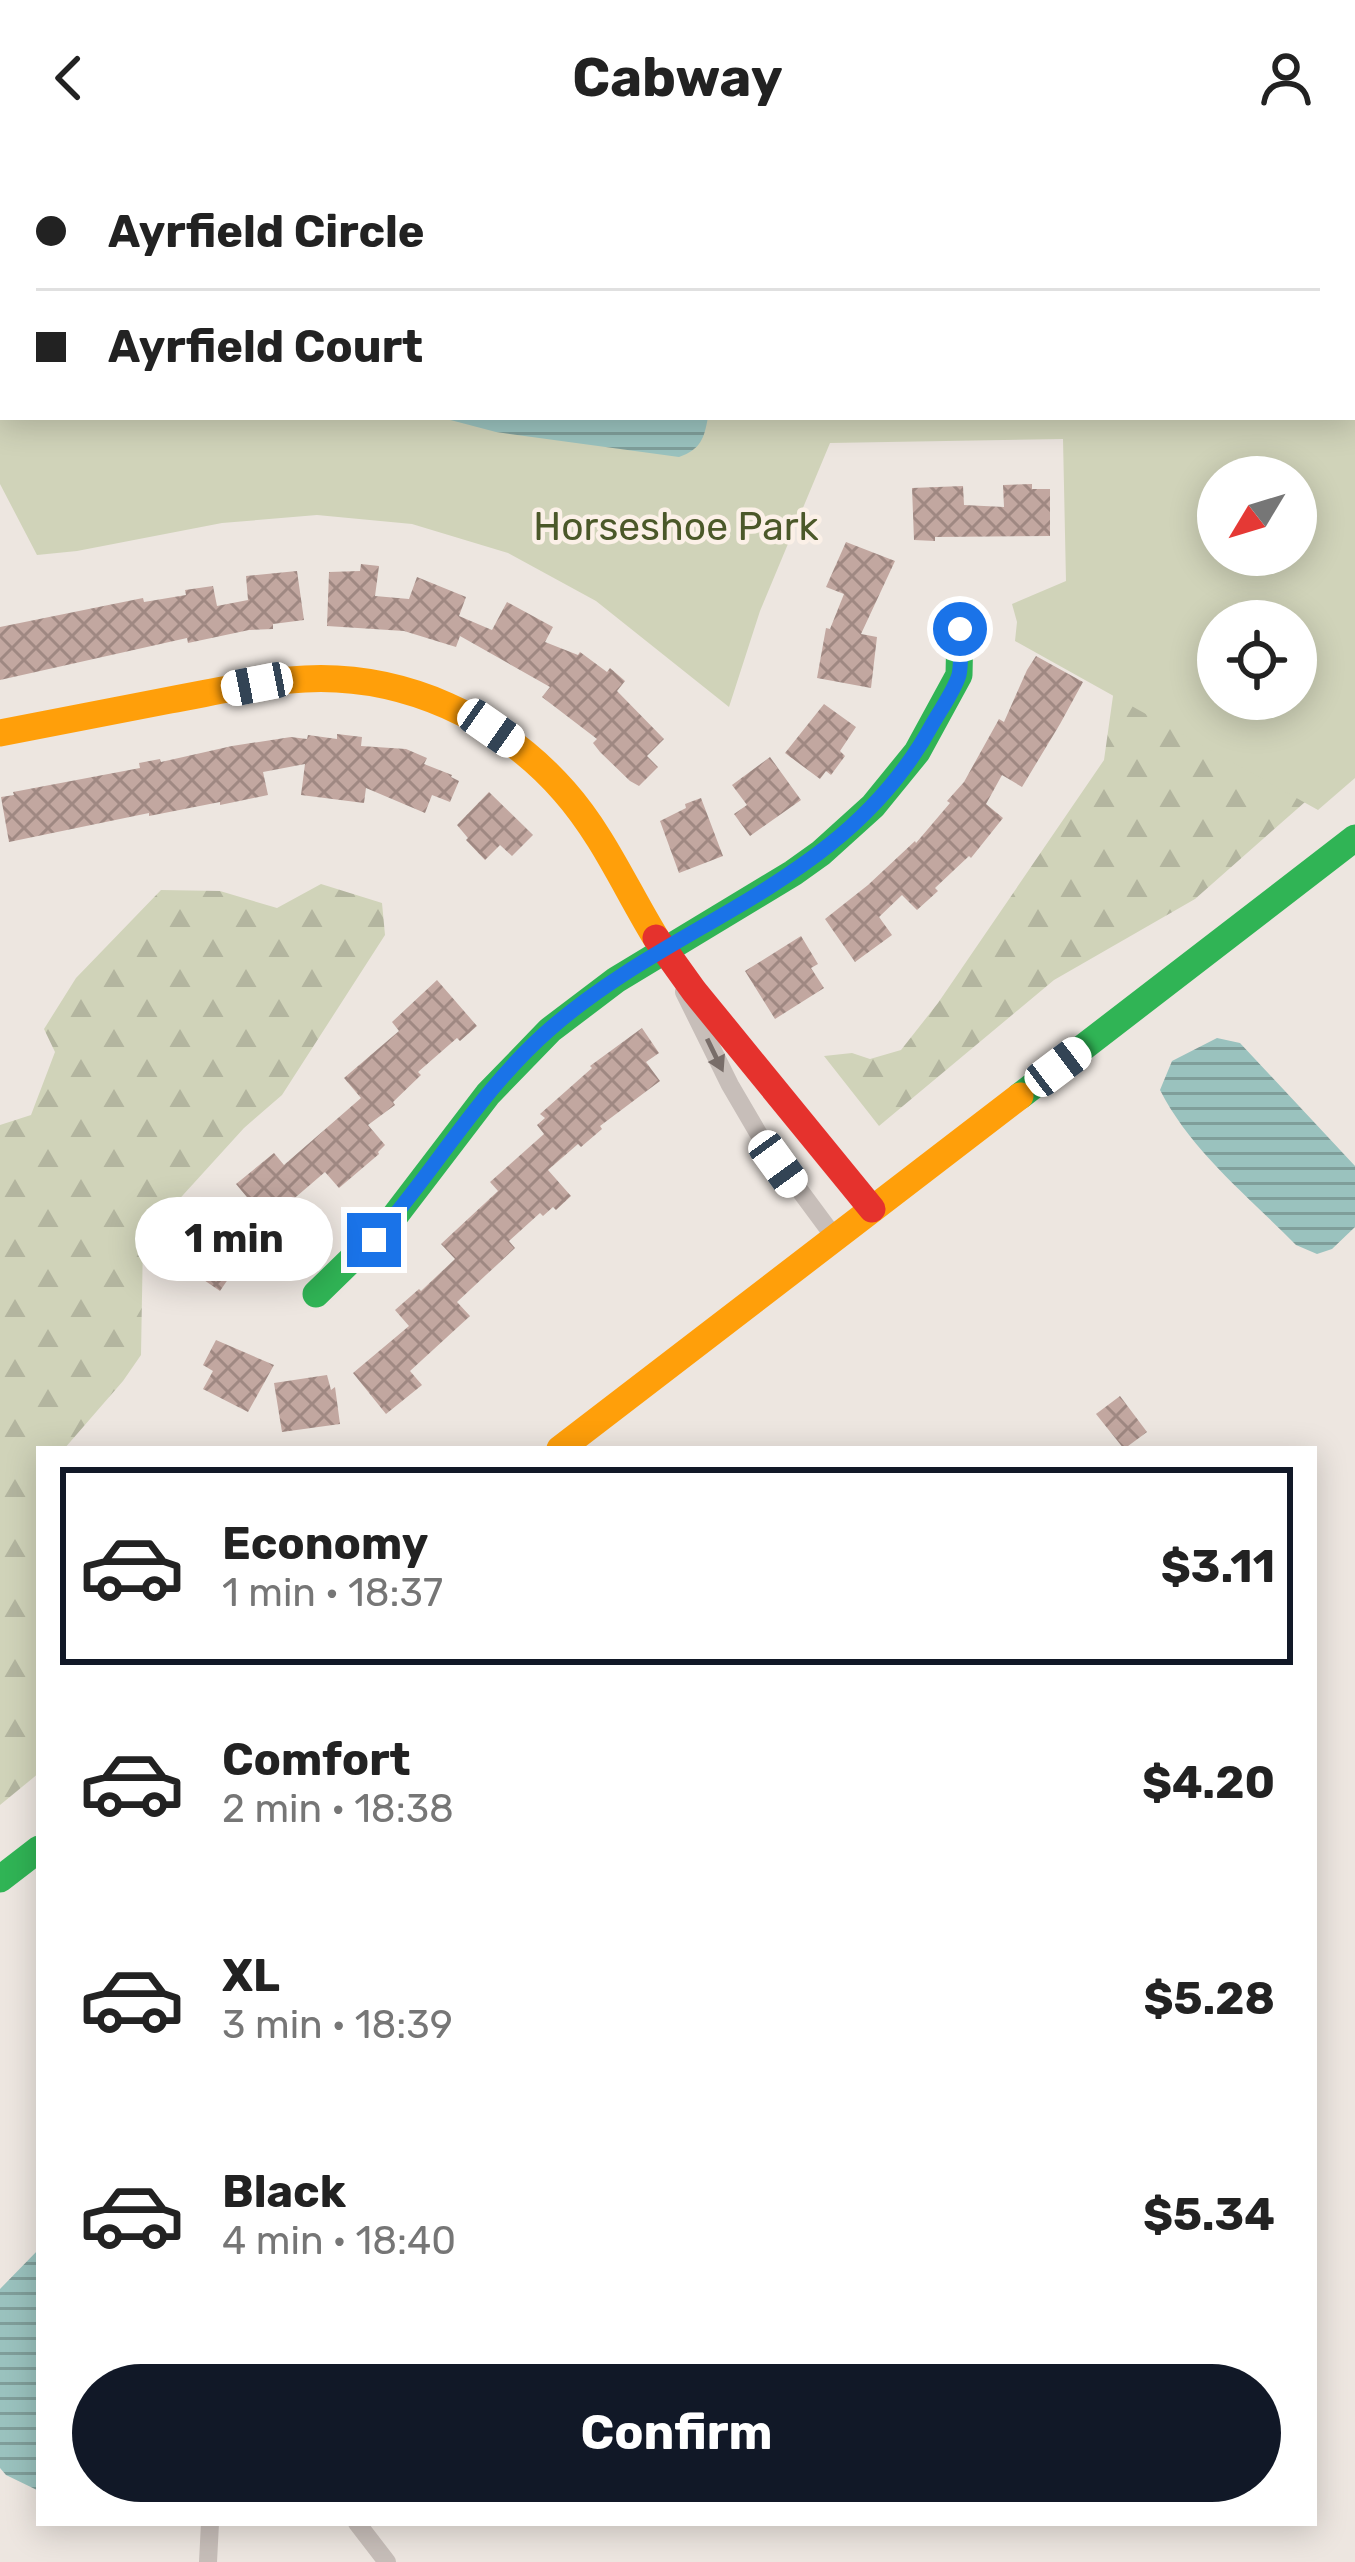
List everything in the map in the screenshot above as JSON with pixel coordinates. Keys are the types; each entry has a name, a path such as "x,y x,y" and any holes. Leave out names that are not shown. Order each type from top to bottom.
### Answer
{"street":[{"path":"316,1294 400,1210 470,1115 521,1057 579,1005 794,873 873,806 917,752 958,675 960,629"},
{"path":"0,734 284,680 338,678 392,686 468,714 535,760 599,839 664,950 761,1138 835,1238"},
{"path":"564,1446 1355,838"},
{"path":"664,950 872,1209"},
{"path":"0,1879 36,1851"},
{"path":"208,2562 210,2526"},
{"path":"359,2526 387,2562"}],"green space":[{"name":"Horseshoe Park","path":"0,420 1355,420 1355,778 1318,810 1015,641 1012,604 1066,581 1063,439 830,443 760,611 729,707 596,601 508,553 412,524 317,515 222,523 37,555 0,484"},
{"path":"1197,474 1197,576 1317,576 1317,539 1355,748 1305,802 1195,899 1054,980 879,1126 824,1056 852,1053 870,1059 901,1050 1104,760 1113,696 1108,607 1176,477"},
{"path":"321,884 382,903 385,935 282,1095 244,1128 143,1239 141,1355 67,1446 36,1446 36,1775 0,1805 0,1125 31,1115 55,1052 44,1029 76,978 161,890 220,891 277,908"}],"water":[{"path":"450,420 707,420 700,442 679,457 496,432"},
{"path":"1217,1038 1240,1043 1355,1166 1355,1227 1332,1249 1317,1254 1296,1245 1204,1153 1160,1090 1172,1061"},
{"path":"36,2252 36,2490 0,2468 0,2289"}],"building":[{"path":"1032,484 1032,489 1050,489 1050,536 914,540 912,488 963,486 964,505 1004,507 1003,485"},
{"path":"846,542 895,561 861,634 877,637 871,688 817,678 826,628 830,629 844,594 826,587"},
{"path":"361,564 379,566 375,596 409,599 417,577 466,597 459,616 492,630 507,602 553,627 545,642 580,652 625,681 617,691 664,739 647,756 658,767 639,786 630,781 600,752 593,743 597,739 542,697 550,687 460,636 456,647 404,631 327,626 329,572 360,571"},
{"path":"297,571 304,620 188,643 187,638 0,680 0,627 143,598 144,602 186,595 185,590 213,586 217,606 248,600 246,576"},
{"path":"1036,656 1083,682 1060,724 1022,787 1002,775 986,804 1003,818 971,858 917,910 902,895 879,917 892,935 855,962 825,919 916,843 950,803 999,719 1004,722"},
{"path":"824,704 856,727 840,751 845,756 831,775 826,771 820,779 785,753"},
{"path":"337,734 362,737 361,746 406,749 427,758 424,764 459,781 450,802 432,795 425,813 366,788 364,803 301,795 305,764 263,772 268,795 9,842 1,797 13,792 232,746 307,739 308,735 337,739"},
{"path":"770,757 801,800 750,836 734,814 747,805 732,785"},
{"path":"489,792 533,835 512,856 500,845 485,860 457,825"},
{"path":"701,798 723,856 679,873 660,821"},
{"path":"801,936 818,964 811,968 824,988 775,1019 745,971"},
{"path":"437,980 477,1026 418,1072 421,1075 395,1105 368,1125 385,1145 379,1154 339,1188 325,1172 271,1226 236,1184 274,1153 284,1165 361,1098 344,1078 399,1031 392,1022"},
{"path":"642,1028 659,1053 646,1062 660,1081 548,1170 571,1196 556,1210 540,1213 509,1241 515,1248 457,1302 470,1316 410,1371 422,1385 386,1414 353,1373 409,1326 395,1310 455,1259 441,1244 498,1191 490,1182 544,1134 537,1125 545,1118 540,1114 590,1066"},
{"path":"229,1224 254,1241 220,1291 182,1265 202,1225 221,1237"},
{"path":"216,1340 274,1365 248,1412 203,1389 213,1371 203,1365"},
{"path":"327,1375 331,1390 335,1387 340,1424 282,1432 274,1383"},
{"path":"1120,1396 1147,1432 1122,1446 1096,1414"}],"traffic: fast":[{"path":"316,1294 391,1221 488,1094 550,1030 616,980 793,873 873,806 917,752 959,675 960,629"},
{"path":"1020,1096 1355,838"},
{"path":"0,1879 36,1851"}],"traffic: slow":[{"path":"0,733 288,680 342,679 413,693 480,722 539,765 591,826 656,938"},
{"path":"564,1446 1020,1096"}],"traffic: jam":[{"path":"656,938 872,1209"}],"route":[{"path":"374,1240 494,1085 549,1030 610,982 794,873 873,806 917,752 958,675 960,629"}]}
